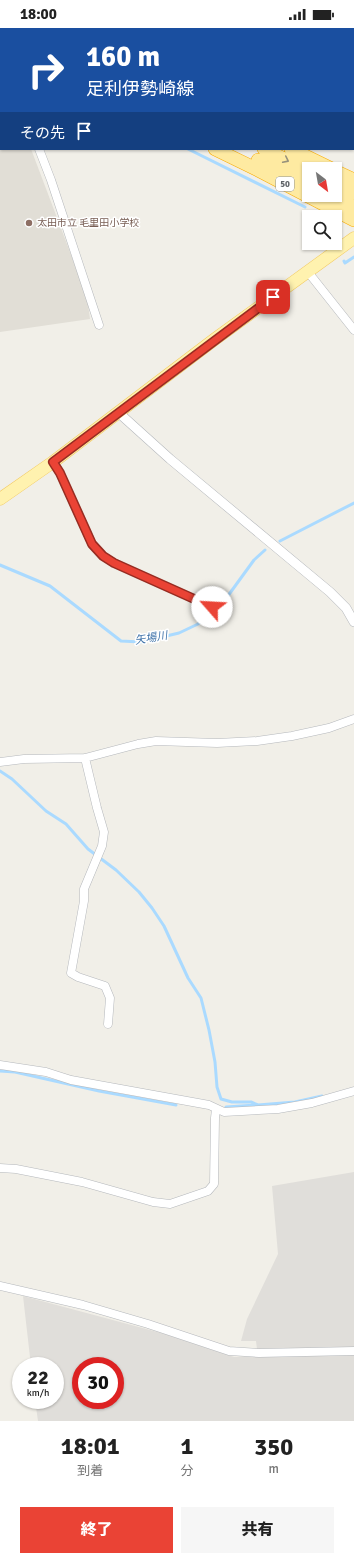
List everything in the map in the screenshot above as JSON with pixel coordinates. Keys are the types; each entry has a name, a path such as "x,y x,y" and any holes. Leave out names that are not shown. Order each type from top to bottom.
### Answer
{"highway":[{"name":"50","path":"216,150 354,220"},
{"name":"50","path":"237,150 302,182"},
{"name":"50","path":"266,150 302,168"},
{"path":"293,150 318,162"},
{"path":"342,174 354,180"},
{"path":"342,187 354,193"},
{"path":"342,201 354,207"}],"main road":[{"path":"0,499 53,462 215,339 354,238"}],"street":[{"path":"39,150 51,180 99,325"},
{"path":"308,272 354,330"},
{"path":"119,413 170,459 330,592 346,608 354,622"},
{"path":"53,462 60,473 92,544 103,556 114,563 212,607"},
{"path":"0,762 24,759 85,758 156,741 216,743 257,741 292,736 329,728 354,719"},
{"path":"85,758 104,832 102,846 84,889 79,930 71,973 78,977 105,986 110,998 108,1024"},
{"path":"0,1065 46,1072 71,1080 209,1105 224,1112 278,1109 312,1103 354,1090"},
{"path":"0,1168 16,1169 82,1182 153,1202 170,1204 208,1191 214,1184 216,1109"},
{"path":"0,1286 83,1305 229,1351 254,1353 354,1351"}],"shaded area":[{"name":"太田市立 毛里田小学校","path":"0,150 31,150 87,297 90,319 0,332"},
{"path":"354,1172 354,1348 257,1349 256,1341 241,1341 247,1319 278,1254 272,1186"},
{"path":"23,1296 165,1334 234,1357 354,1353 354,1421 38,1421 36,1409 64,1409 64,1357 30,1357"}],"waterway":[{"path":"190,150 305,207"},
{"path":"344,261 345,263 354,257"},
{"name":"矢場川","path":"280,541 354,503"},
{"name":"矢場川","path":"0,565 50,586 121,641 141,642 179,633 198,624 222,604 254,560 265,550"},
{"path":"0,771 12,779 46,811 66,824 88,849 116,870 139,892 152,908 164,926 188,978 201,998 209,1030 215,1062 217,1087 221,1099 232,1102 251,1102 258,1105 295,1102 322,1096"},
{"path":"0,1071 15,1072 99,1091 176,1105"},
{"path":"226,1107 257,1105"}],"place":[{"name":"太田市立 毛里田小学校","path":"29,223"}],"route":[{"path":"212,607 114,563 103,556 92,544 60,473 53,462 273,297"}]}
